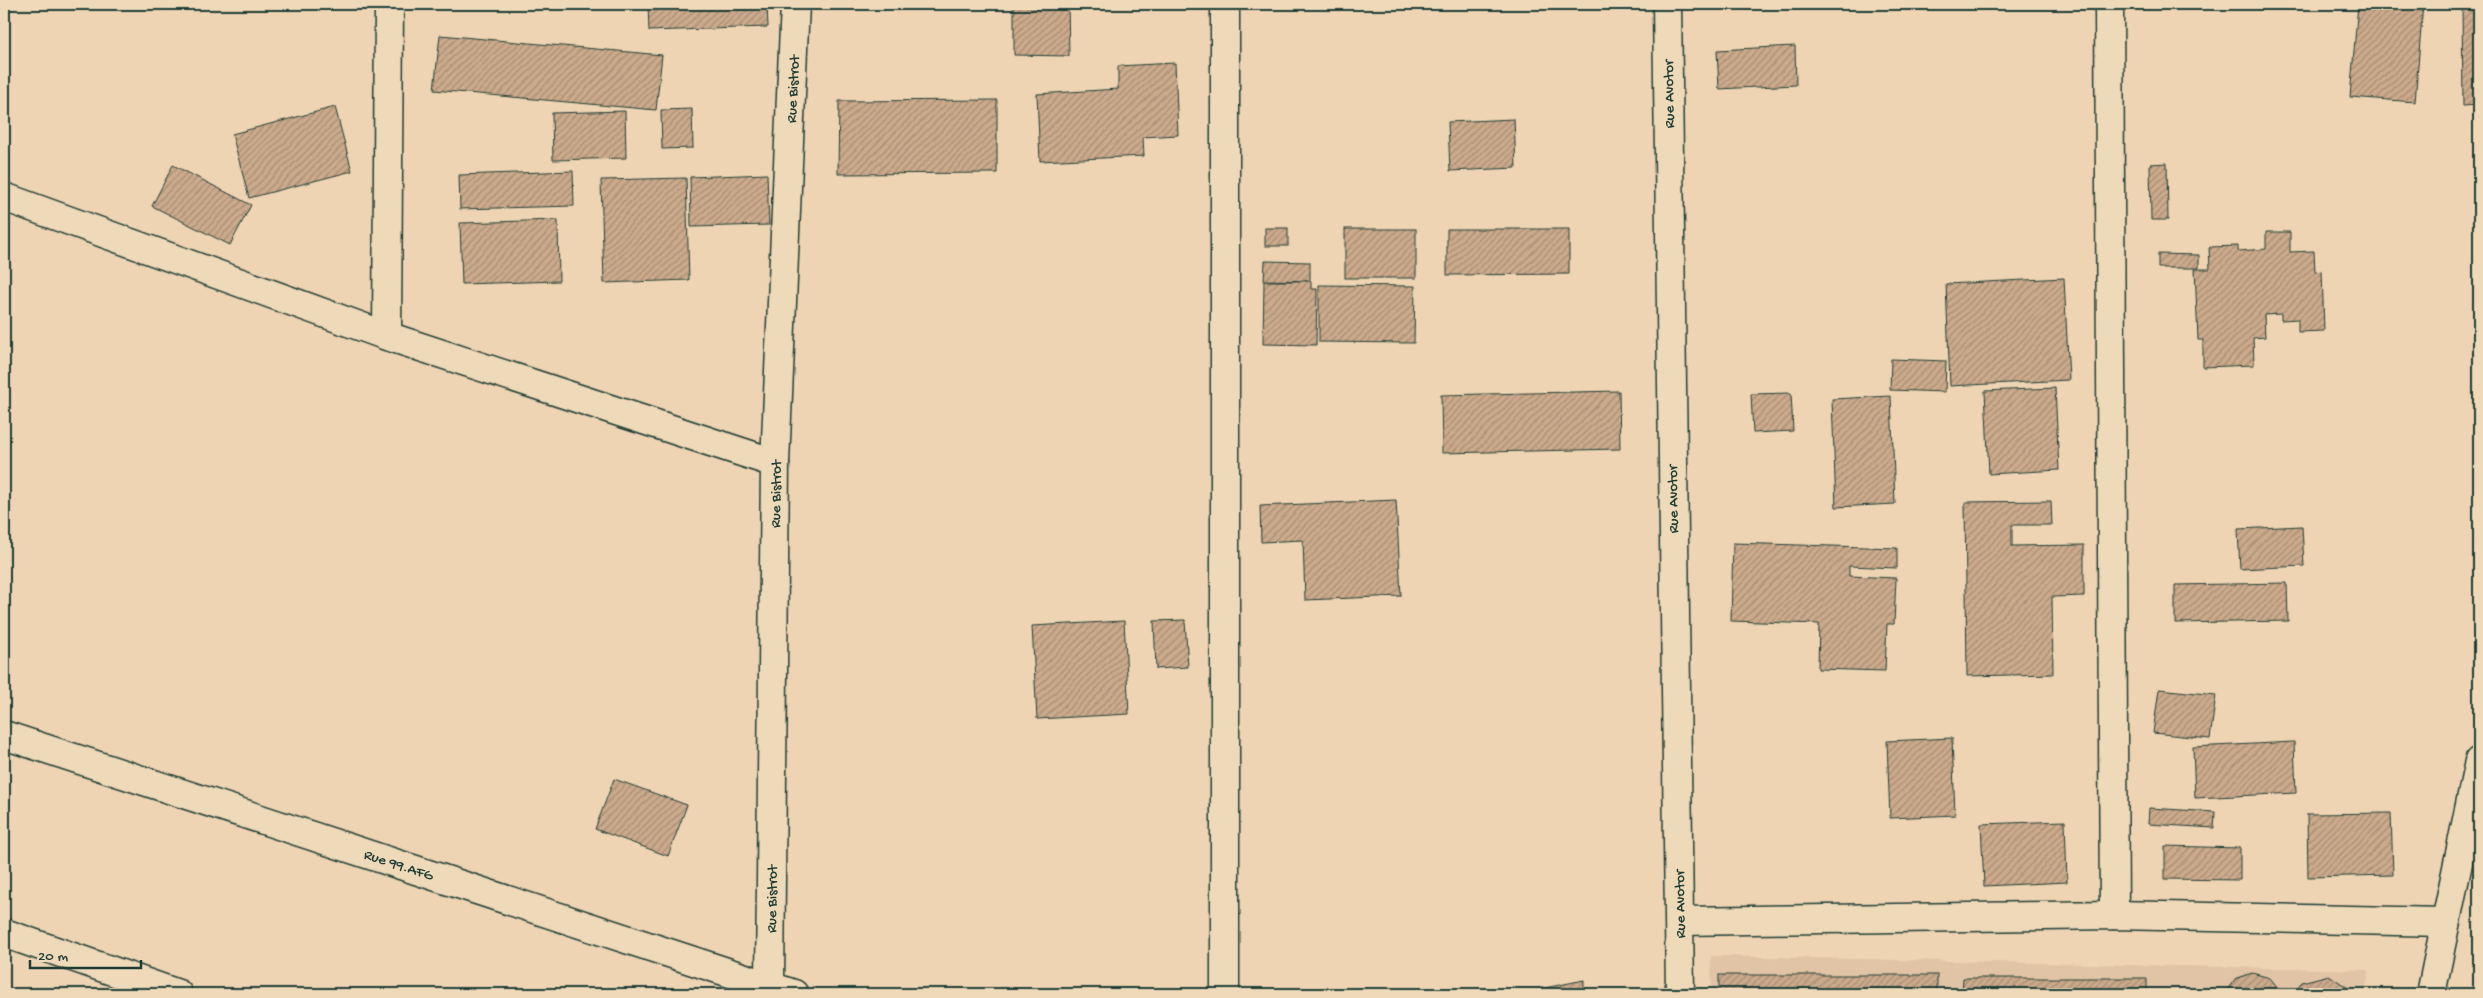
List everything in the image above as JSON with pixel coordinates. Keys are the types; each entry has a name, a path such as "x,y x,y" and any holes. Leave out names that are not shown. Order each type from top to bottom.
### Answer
{"street":[{"path":"387,336 389,4"},
{"name":"Rue Bistrot","path":"782,989 775,463 795,4"},
{"path":"1225,4 1225,994"},
{"name":"Rue Avotor","path":"1667,4 1680,994"},
{"path":"2109,4 2114,915"},
{"path":"4,197 387,336 775,463"},
{"name":"Rue 99.AFG","path":"4,735 782,989"},
{"path":"2431,994 2444,922 2479,761"},
{"path":"1680,921 2114,915 2444,922"},
{"path":"4,933 178,994"}],"shaded area":[{"path":"1711,956 2369,970 2365,994 1712,994"}],"building":[{"path":"648,4 767,4 768,27 649,31"},
{"path":"1014,4 1068,4 1069,56 1014,55"},
{"path":"2358,4 2423,4 2415,102 2350,97"},
{"path":"2462,4 2479,4 2479,105 2463,106"},
{"path":"440,35 662,55 656,110 434,90"},
{"path":"1795,46 1796,85 1719,89 1717,50"},
{"path":"1175,63 1178,135 1143,137 1144,156 1040,161 1037,94 1118,89 1118,66"},
{"path":"997,100 997,173 838,174 839,101"},
{"path":"335,107 352,171 249,198 232,134"},
{"path":"692,109 693,148 662,149 661,110"},
{"path":"625,111 626,158 553,160 552,113"},
{"path":"1514,119 1516,168 1450,171 1448,122"},
{"path":"2167,163 2168,220 2151,220 2150,164"},
{"path":"173,165 251,205 230,245 152,206"},
{"path":"573,171 574,206 460,209 459,175"},
{"path":"767,174 769,225 691,227 690,177"},
{"path":"686,178 689,280 604,283 601,180"},
{"path":"558,220 559,281 462,284 460,223"},
{"path":"1265,228 1288,228 1288,246 1265,246"},
{"path":"1345,229 1416,229 1416,278 1345,278"},
{"path":"1447,229 1569,229 1569,274 1447,275"},
{"path":"2266,232 2290,232 2290,252 2314,251 2315,272 2322,271 2324,331 2298,332 2298,319 2281,320 2281,314 2264,315 2265,337 2253,338 2254,365 2203,367 2203,340 2198,340 2195,269 2210,269 2209,247 2238,246 2238,251 2266,249"},
{"path":"2158,254 2199,255 2199,268 2158,268"},
{"path":"1265,261 1310,262 1310,281 1264,280"},
{"path":"2064,278 2069,380 1950,386 1946,284"},
{"path":"1264,281 1311,281 1311,289 1317,289 1316,345 1263,344"},
{"path":"1319,285 1415,286 1414,343 1319,342"},
{"path":"1891,359 1946,361 1945,392 1890,390"},
{"path":"2055,388 2059,470 1989,474 1985,391"},
{"path":"1619,391 1620,449 1442,453 1441,395"},
{"path":"1791,393 1793,431 1753,433 1751,394"},
{"path":"1891,396 1895,504 1836,507 1832,399"},
{"path":"1396,500 1401,596 1305,600 1303,540 1261,542 1260,506"},
{"path":"2051,501 2052,525 2012,525 2012,546 2084,545 2084,596 2052,597 2053,674 1967,676 1965,502"},
{"path":"2302,526 2304,566 2240,569 2238,529"},
{"path":"1733,543 1897,548 1897,568 1849,566 1849,576 1896,578 1894,624 1887,624 1885,671 1818,669 1819,624 1731,621"},
{"path":"2287,583 2288,621 2175,623 2175,585"},
{"path":"1185,620 1188,667 1156,669 1154,621"},
{"path":"1124,621 1129,714 1037,719 1032,626"},
{"path":"2159,689 2216,695 2210,739 2153,733"},
{"path":"1952,738 1955,815 1890,818 1887,741"},
{"path":"2294,742 2296,793 2195,798 2193,747"},
{"path":"614,779 687,805 668,856 595,829"},
{"path":"2149,808 2215,812 2214,828 2148,824"},
{"path":"2391,813 2393,875 2308,877 2307,814"},
{"path":"2065,821 2067,882 1984,886 1981,824"},
{"path":"2165,846 2240,848 2240,880 2165,879"},
{"path":"2252,973 2270,978 2283,994 2224,994 2235,979"},
{"path":"1719,975 1937,975 1937,994 1719,994"},
{"path":"2329,975 2348,988 2350,994 2294,994 2302,982"},
{"path":"1963,978 2147,978 2147,994 1962,994"},
{"path":"1584,980 1584,994 1515,994"}]}
